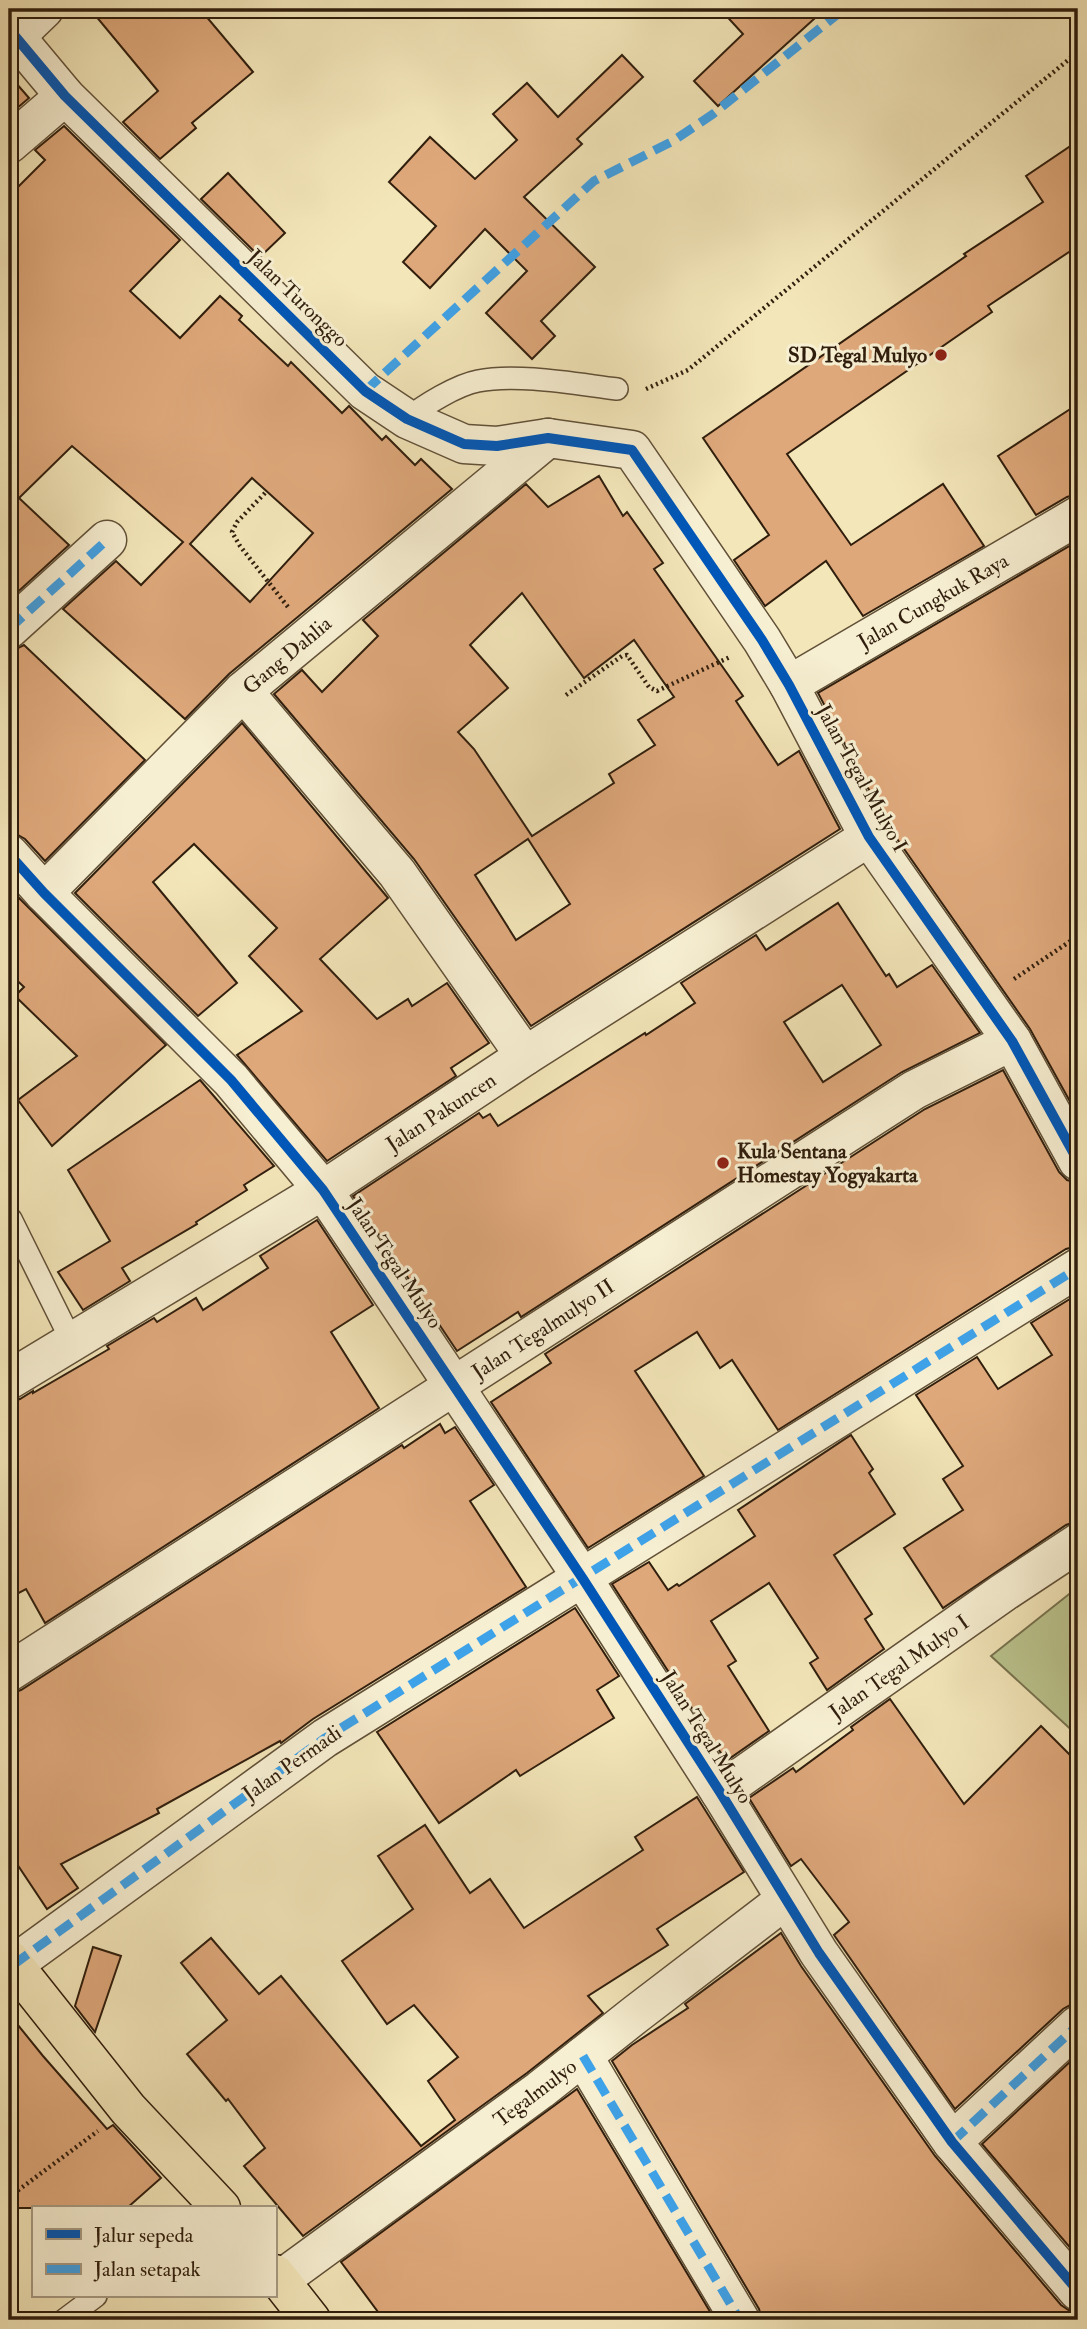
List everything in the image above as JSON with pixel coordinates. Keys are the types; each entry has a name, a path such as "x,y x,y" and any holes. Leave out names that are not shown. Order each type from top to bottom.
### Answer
{"main road":[{"path":"11,1962 128,2109 215,2206"},
{"path":"277,2277 311,2320"}],"street":[{"path":"12,32 44,9"},
{"name":"Jalan Turonggo","path":"12,32 65,96 365,391 407,419 464,444 497,446 548,438 632,450"},
{"path":"9,144 65,96"},
{"name":"Gang Dahlia","path":"44,893 243,691 548,438"},
{"name":"Jalan Tegal Mulyo I","path":"632,450 762,640 789,685 869,837 1012,1041 1078,1161"},
{"name":"Jalan Cungkuk Raya","path":"789,685 1078,516"},
{"path":"9,629 107,540"},
{"path":"243,691 397,873 526,1056"},
{"name":"Jalan Pakuncen","path":"9,1380 323,1190 526,1056 869,837"},
{"name":"Jalan Tegal Mulyo","path":"9,854 44,893 232,1080 323,1190 583,1578 819,1953 951,2142 1078,2291"},
{"name":"Jalan Tegalmulyo II","path":"9,1672 914,1090 1012,1041"},
{"name":"Jalan Permadi","path":"11,1962 325,1738 1078,1268"},
{"name":"Jalan Tegal Mulyo I","path":"720,1792 1078,1543"},
{"name":"Tegalmulyo","path":"277,2277 583,2056 785,1900"},
{"path":"951,2142 1078,2025"},
{"path":"583,2056 740,2320"}],"lane":[{"path":"407,419 426,403 477,381 526,379 617,389"},
{"path":"11,1219 72,1342"},
{"path":"64,2320 93,2298"}],"path":[{"path":"617,389 642,391 688,370 1078,52"},
{"path":"265,493 237,522 232,532 246,555 311,635"},
{"path":"566,695 622,656 627,655 649,687 657,691 762,640"},
{"path":"984,1000 1078,936"},
{"path":"9,2197 98,2131"}],"green space":[{"path":"1078,1587 1078,1736 991,1656"}],"building":[{"path":"90,9 200,9 253,72 192,123 196,128 160,159 123,122 158,91"},
{"path":"720,9 825,9 718,106 694,81 743,34"},
{"path":"622,55 643,77 577,139 582,144 524,197 595,267 541,321 555,336 532,359 486,313 527,271 485,229 430,288 403,262 436,226 389,182 430,137 475,179 517,140 493,114 527,83 558,117"},
{"path":"9,75 29,98 9,115"},
{"path":"64,126 180,240 130,291 180,338 220,296 242,316 239,320 288,366 291,362 342,413 349,406 382,440 386,436 415,465 421,459 452,489 229,674 185,719 63,609 116,561 141,585 183,542 72,446 19,498 69,545 9,600 9,196 45,160 35,150","holes":["252,478 313,533 250,602 190,544"]},
{"path":"1078,141 1078,246 988,306 992,312 787,454 851,545 943,484 984,546 863,616 826,561 765,606 734,560 769,535 703,438 966,256 964,254 1043,202 1026,176"},
{"path":"228,173 285,233 260,257 201,199"},
{"path":"1078,404 1078,494 1067,497 1036,515 998,456"},
{"path":"599,476 623,516 627,512 663,563 654,569 743,696 736,701 778,765 799,751 840,829 531,1026 414,859 274,694 302,670 322,692 378,636 363,620 526,484 548,507","holes":["522,593 584,678 634,640 674,697 638,720 655,745 609,774 614,783 532,836 474,749 458,732 508,688 470,645","528,839 570,904 516,940 475,875"]},
{"path":"1078,541 1078,1116 1030,1029 888,826 818,693"},
{"path":"24,645 145,760 45,861 25,839 9,833 9,650"},
{"path":"242,723 388,898 320,959 377,1019 408,999 412,1006 447,983 489,1043 451,1068 456,1076 327,1161 237,1055 302,1011 249,956 277,928 194,844 153,882 237,983 198,1016 75,893"},
{"path":"15,894 166,1045 52,1146 18,1100 77,1056 15,996 24,987 9,973 9,901"},
{"path":"838,903 886,976 889,974 897,987 932,965 980,1033 902,1072 521,1317 518,1312 457,1351 353,1196 479,1113 483,1118 490,1114 498,1126 645,1033 646,1035 695,1003 681,983 756,935 766,950","holes":["842,985 881,1045 823,1082 784,1022"]},
{"path":"1003,1070 1059,1172 1067,1180 1078,1183 1078,1246 1066,1249 778,1430 732,1360 720,1368 697,1332 635,1371 704,1476 588,1548 491,1402 551,1363 545,1354 925,1109"},
{"path":"200,1080 274,1166 244,1185 247,1190 196,1222 197,1224 122,1268 130,1281 83,1310 58,1272 110,1241 68,1170"},
{"path":"317,1220 373,1305 331,1332 379,1408 45,1623 26,1589 9,1598 9,1402 33,1393 109,1349 107,1346 154,1318 157,1322 196,1298 203,1310 268,1268 260,1256"},
{"path":"1078,1294 1078,1521 1066,1525 943,1608 904,1548 963,1510 943,1479 963,1466 916,1395 977,1357 998,1389 1052,1355 1031,1323"},
{"path":"440,1424 445,1433 455,1427 494,1485 470,1501 526,1587 313,1719 281,1743 280,1741 157,1809 159,1813 61,1864 78,1888 47,1909 9,1852 9,1694 21,1690 402,1445 404,1448"},
{"path":"851,1435 873,1469 869,1473 895,1514 834,1555 872,1614 865,1619 884,1649 827,1690 810,1663 818,1658 769,1583 711,1621 736,1661 728,1666 769,1731 726,1761 612,1584 649,1562 668,1590 677,1584 679,1586 755,1536 738,1510"},
{"path":"575,1608 619,1676 597,1690 614,1718 520,1776 516,1770 439,1823 377,1732"},
{"path":"890,1699 964,1804 1041,1726 1078,1763 1078,2004 1063,2009 955,2109 834,1935 849,1922 801,1859 791,1866 749,1798 793,1768 796,1772"},
{"path":"697,1797 744,1872 657,1929 668,1945 588,1996 603,2013 527,2073 303,2236 244,2166 265,2148 228,2099 226,2101 187,2054 227,2020 181,1963 211,1938 259,1994 281,1976 421,2146 455,2120 428,2081 458,2057 414,2005 387,2024 342,1961 413,1909 378,1856 425,1825 470,1893 490,1879 524,1928 643,1850 635,1837"},
{"path":"781,1933 801,1966 935,2156 1061,2305 1070,2311 1078,2312 1078,2320 762,2320 759,2309 612,2061 688,2008 685,2004"},
{"path":"93,1947 121,1956 95,2032 75,2006"},
{"path":"9,2014 107,2129 113,2125 161,2178 129,2206 9,2208"},
{"path":"1073,2059 1078,2065 1078,2257 982,2144"},
{"path":"577,2089 715,2320 384,2320 341,2262"}],"marked path":[{"path":"365,391 594,181 673,141 713,114 844,9"},
{"path":"9,629 107,540"},
{"path":"13,1965 325,1738 1078,1268"},
{"path":"952,2142 1078,2025"},
{"path":"583,2056 740,2320"}],"cycle path":[{"path":"9,29 65,96 365,391 407,419 464,444 497,446 548,438 632,450 762,640 789,685 869,837 1012,1041 1078,1161"},
{"path":"9,854 44,893 231,1080 323,1190 583,1579 720,1792 819,1953 952,2142 1078,2291"}],"place":[{"name":"SD Tegal Mulyo","path":"941,355"},
{"name":"Kula Sentana Homestay Yogyakarta","path":"723,1163"}]}
